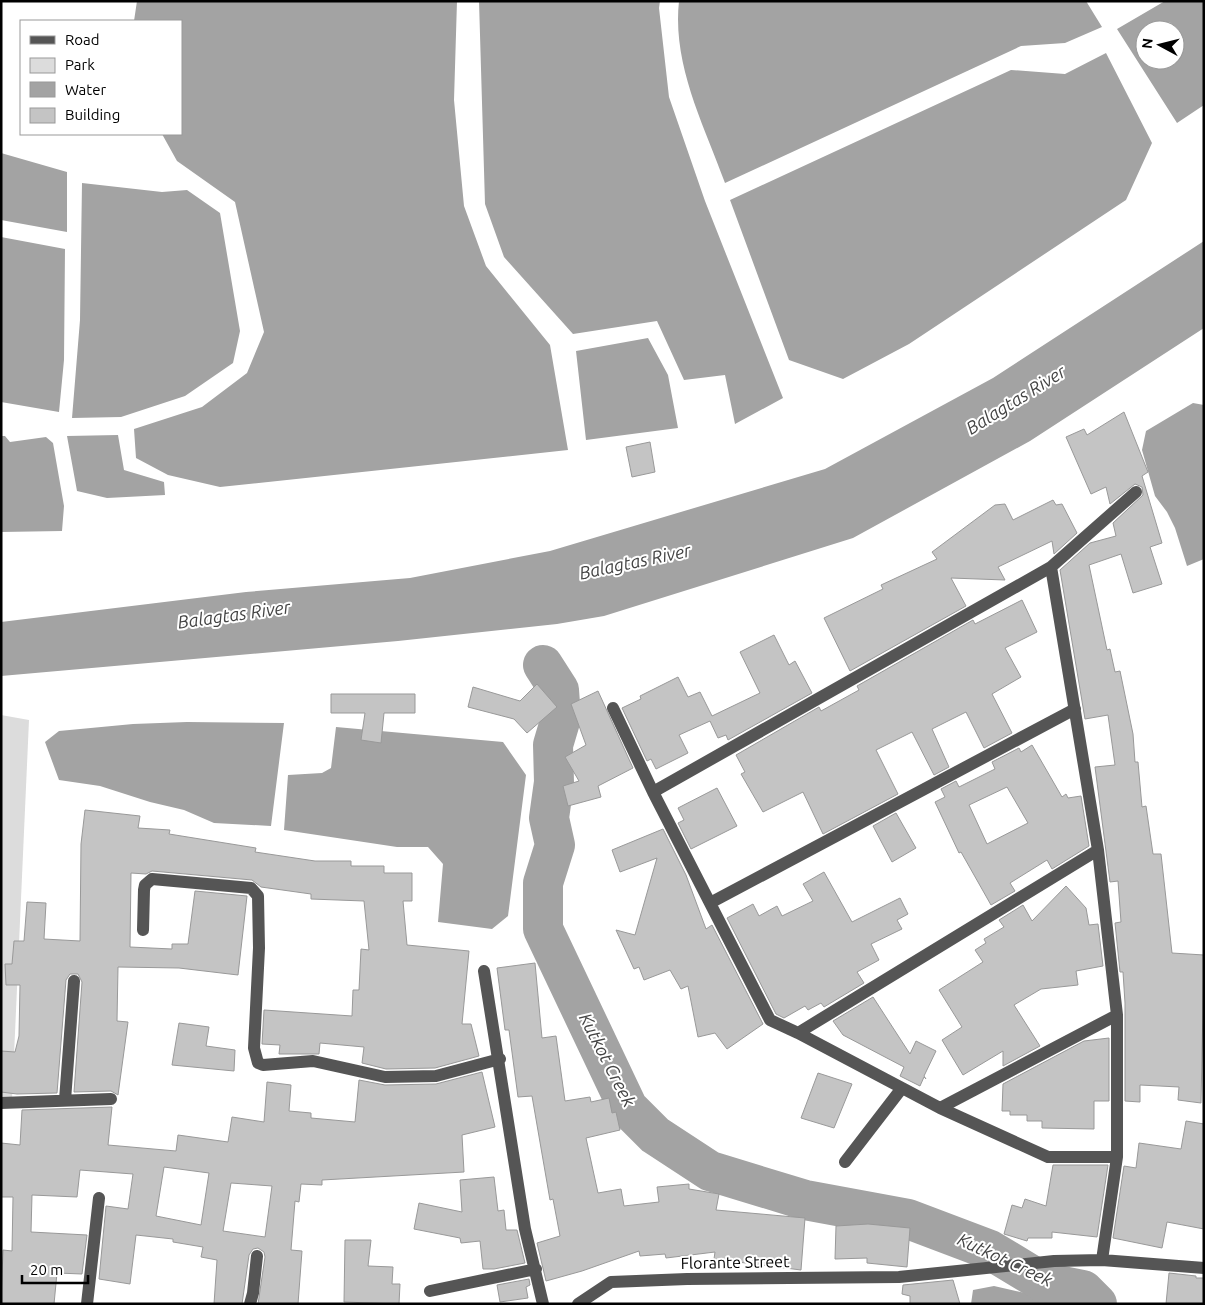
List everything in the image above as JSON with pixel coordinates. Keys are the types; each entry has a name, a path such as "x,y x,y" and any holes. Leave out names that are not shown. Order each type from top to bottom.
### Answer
{"street":[{"path":"653,792 1051,567 1136,492"},
{"path":"1051,567 1098,850 1117,1015 1117,1157 1102,1260"},
{"path":"613,708 653,792 770,1020 940,1108 1048,1157 1117,1157"},
{"path":"710,903 1075,709"},
{"path":"798,1033 1098,850"},
{"path":"143,930 144,890 145,885 152,879 251,888 258,896 259,948 254,1048 258,1063 263,1065 312,1062 385,1076 436,1076 500,1059"},
{"path":"484,971 500,1059 524,1229 536,1269 543,1304"},
{"path":"65,1100 74,981"},
{"path":"940,1108 1117,1015"},
{"path":"846,1162 902,1088"},
{"path":"1,1103 111,1099"},
{"path":"87,1304 99,1198"},
{"path":"250,1304 257,1256"},
{"name":"Florante Street","path":"578,1304 611,1282 687,1279 899,1277 1054,1261 1102,1260 1204,1268"},
{"path":"430,1291 536,1269"}],"green space":[{"path":"1,715 29,720 12,1100 1,1099"}],"water":[{"path":"137,1 457,1 454,100 464,206 486,266 550,345 568,450 220,487 168,475 136,458 134,429 202,407 247,373 264,332 235,202 177,161 163,135 182,135 182,20 134,20"},
{"path":"479,1 660,1 659,8 669,97 705,201 783,398 735,424 725,375 684,380 657,321 573,334 504,257 485,204"},
{"path":"679,1 1086,1 1102,27 1065,43 1021,46 725,183 699,117 685,71 678,25"},
{"path":"1165,1 1204,1 1204,105 1177,123 1143,70 1185,70 1185,20 1135,20 1135,57 1117,29"},
{"path":"1106,53 1152,143 1126,200 909,344 843,379 789,360 730,200 1011,70 1065,74"},
{"path":"1,153 67,172 67,232 1,220"},
{"path":"82,183 162,192 187,190 220,213 240,331 233,363 185,396 121,417 72,418 80,320"},
{"path":"1,237 65,249 64,360 59,412 1,402"},
{"name":"Balagtas River","path":"1204,241 1204,328 1030,441 853,538 604,616 557,624 398,641 1,676 1,622 246,592 410,578 550,551 825,469 993,378"},
{"path":"648,338 668,375 678,428 586,440 576,351"},
{"path":"1193,403 1204,405 1204,559 1187,566 1175,528 1167,512 1155,496 1142,450 1146,431"},
{"path":"118,435 124,470 164,482 165,495 107,498 77,491 67,436"},
{"path":"1,436 5,436 10,442 46,437 53,443 64,506 62,531 1,532"},
{"path":"187,722 284,723 271,826 214,823 184,810 150,802 100,786 59,780 45,742 59,731 133,724"},
{"path":"336,727 503,742 526,775 508,916 492,929 438,922 443,864 428,847 397,847 284,830 288,775 322,773 331,768"},
{"path":"994,1286 1025,1293 1053,1304 971,1304 973,1290"}],"building":[{"path":"1124,412 1148,472 1142,476 1162,543 1150,547 1162,584 1133,593 1121,554 1089,565 1107,650 1110,649 1115,672 1120,671 1133,734 1135,762 1138,762 1142,807 1146,806 1153,854 1161,854 1172,953 1204,955 1201,1103 1178,1100 1179,1087 1140,1085 1140,1102 1125,1101 1125,1003 1123,972 1120,972 1115,923 1121,922 1118,881 1110,882 1095,767 1115,765 1108,715 1085,719 1060,570 1090,543 1116,536 1113,523 1143,495 1142,487 1135,484 1110,504 1106,487 1091,494 1066,437 1084,429 1087,435"},
{"path":"650,442 655,472 632,477 626,447"},
{"path":"1053,500 1056,505 1062,504 1077,533 1054,554 1052,541 998,567 1005,580 951,578 966,606 850,671 824,618 883,589 881,585 937,559 932,552 995,505 1005,504 1013,520"},
{"path":"1022,600 1037,632 1005,648 1021,677 992,694 1012,733 984,748 966,712 932,729 949,767 934,775 912,732 876,750 898,794 823,834 803,792 763,812 741,774 745,772 736,755 819,707 821,711 859,690 857,686 973,620 975,624"},
{"path":"774,635 789,665 795,661 812,693 728,740 726,735 718,738 710,721 679,735 688,753 656,769 651,759 647,761 622,708 641,699 640,696 678,677 688,697 700,692 712,716 760,693 740,652"},
{"path":"537,684 557,707 527,733 514,719 468,707 473,687 520,701"},
{"path":"598,691 633,768 598,786 601,797 568,806 563,786 579,781 565,757 586,745 571,704"},
{"path":"331,694 415,694 415,713 384,713 381,743 361,740 365,713 331,713"},
{"path":"1032,745 1062,797 1066,794 1068,798 1081,796 1089,846 1052,869 1047,860 1010,883 1015,891 991,905 961,852 959,853 935,802 945,797 941,789 956,781 959,787 995,769 992,762 1019,748 1021,752","holes":["1007,787 1028,823 987,844 969,805"]},
{"path":"717,788 737,826 691,849 678,823 684,820 678,808"},
{"path":"85,810 140,816 138,828 170,830 169,834 256,848 255,852 315,861 351,861 351,866 384,866 384,873 412,873 412,901 403,901 407,945 469,951 462,1024 471,1024 479,1056 435,1068 386,1069 362,1063 364,1047 320,1043 319,1054 279,1054 280,1045 262,1044 264,1010 352,1016 353,990 359,990 361,949 369,950 364,901 311,899 311,894 261,887 252,880 152,871 146,874 131,873 130,947 172,949 172,944 188,944 195,891 247,896 238,975 179,968 118,967 117,1021 128,1022 118,1095 111,1091 74,1092 82,982 78,974 70,974 66,980 57,1093 17,1094 1,1092 1,1051 15,1052 19,1036 20,985 6,985 5,964 12,964 14,941 24,941 27,902 46,903 44,939 80,941 81,844"},
{"path":"896,813 916,848 892,862 873,826"},
{"path":"663,829 686,875 706,929 712,925 763,1024 727,1049 715,1033 698,1037 688,986 681,989 670,970 644,980 639,967 634,969 616,930 635,935 657,858 620,872 612,850"},
{"path":"824,872 852,922 900,898 908,914 897,920 902,929 871,944 879,960 857,972 864,983 824,1007 821,1003 808,1010 805,1006 784,1018 776,1014 727,918 753,904 759,916 777,906 782,916 813,901 803,884"},
{"path":"1066,886 1086,908 1089,925 1098,924 1103,966 1076,971 1078,985 1041,989 1014,1005 1040,1046 1003,1066 1003,1051 963,1075 942,1040 962,1027 939,990 983,962 975,950 986,943 984,939 1004,927 999,920 1023,905 1032,921"},
{"path":"535,963 542,1038 556,1036 565,1101 590,1097 591,1102 609,1098 612,1113 616,1112 620,1130 586,1138 598,1193 621,1189 624,1206 659,1202 657,1187 689,1184 689,1189 719,1194 716,1210 805,1218 801,1270 714,1259 715,1252 666,1258 665,1254 640,1256 639,1251 582,1271 546,1281 537,1243 560,1236 553,1199 550,1200 532,1096 518,1097 509,1030 505,1030 497,968"},
{"path":"873,997 910,1054 916,1041 936,1051 924,1076 926,1079 924,1077 920,1086 900,1076 904,1067 843,1035 833,1021"},
{"path":"179,1023 209,1027 206,1046 235,1050 234,1071 172,1065"},
{"path":"1109,1038 1109,1101 1094,1101 1094,1129 1042,1128 1042,1121 1027,1121 1027,1115 1010,1115 1010,1111 1002,1111 1003,1084 1084,1041"},
{"path":"482,1072 495,1127 462,1135 464,1172 322,1180 322,1185 301,1184 299,1202 295,1201 291,1250 302,1251 298,1304 258,1304 265,1257 264,1252 258,1248 253,1249 249,1255 242,1304 214,1304 217,1260 201,1257 203,1247 173,1242 173,1239 136,1235 130,1284 99,1279 106,1206 128,1209 133,1174 80,1170 77,1197 32,1195 31,1232 87,1235 82,1274 57,1273 54,1304 1,1304 3,1250 12,1251 13,1197 1,1197 1,1143 20,1145 22,1110 112,1107 108,1145 176,1151 178,1135 228,1142 232,1117 264,1122 267,1082 291,1085 289,1111 311,1113 311,1118 355,1122 359,1080 385,1085 436,1084","holes":["164,1167 209,1173 201,1225 156,1216","231,1183 272,1186 265,1237 223,1231"]},
{"path":"818,1073 852,1084 834,1128 801,1118"},
{"path":"1186,1121 1204,1124 1204,1229 1167,1222 1162,1248 1113,1238 1124,1166 1136,1168 1139,1143 1181,1149"},
{"path":"1053,1165 1108,1165 1097,1237 1052,1232 1052,1238 1028,1238 1027,1241 1004,1234 1012,1205 1022,1208 1025,1199 1046,1206"},
{"path":"494,1177 498,1211 504,1210 506,1230 517,1230 525,1263 494,1269 483,1269 480,1241 461,1243 460,1238 414,1229 419,1203 462,1212 460,1180"},
{"path":"868,1224 910,1228 907,1267 867,1263 867,1258 835,1259 836,1226"},
{"path":"345,1240 371,1240 368,1266 393,1267 392,1284 400,1284 399,1304 344,1302"},
{"path":"1169,1273 1204,1278 1204,1304 1166,1304"},
{"path":"529,1279 530,1285 526,1287 528,1298 500,1302 497,1285"},
{"path":"953,1280 960,1304 910,1304 910,1296 902,1294 903,1285"}],"waterway":[{"name":"Kutkot Creek","path":"543,665 559,690 561,718 553,745 554,782 549,818 555,845 543,883 543,929 628,1108 655,1135 710,1171 805,1200 908,1219 990,1250 1043,1282 1083,1290 1097,1304"}]}
